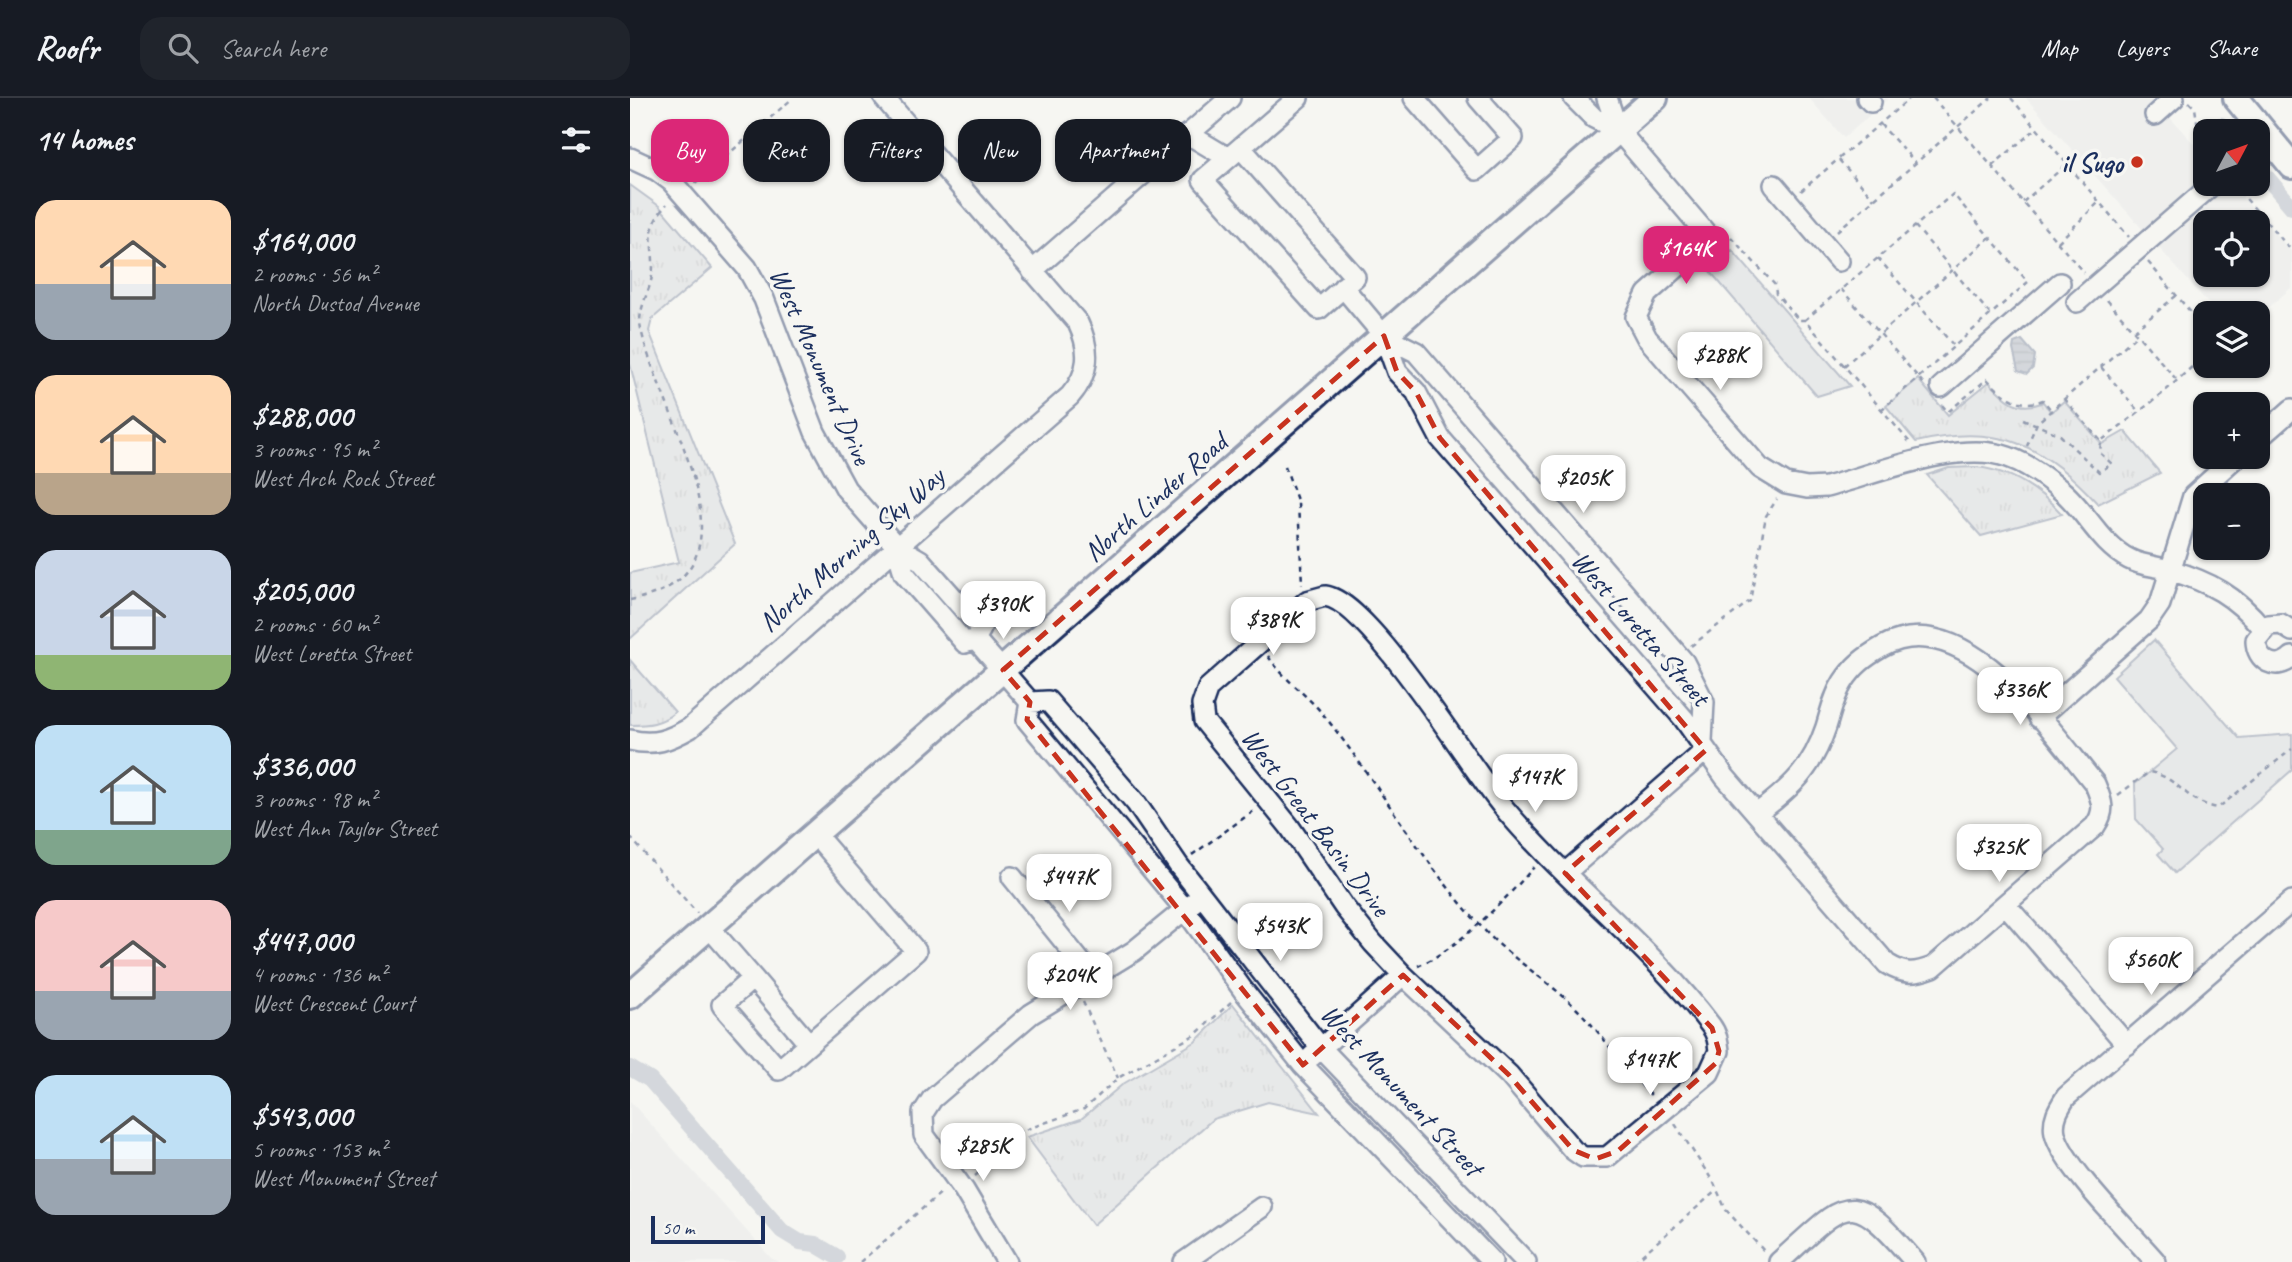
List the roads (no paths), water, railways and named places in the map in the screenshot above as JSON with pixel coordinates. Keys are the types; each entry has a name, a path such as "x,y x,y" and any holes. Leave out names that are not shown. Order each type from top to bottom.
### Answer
{"main road":[{"name":"North Linder Road","path":"630,996 1655,98"},
{"path":"2236,98 2292,166"}],"street":[{"path":"884,98 1032,271 1133,182"},
{"path":"1191,131 1230,98"},
{"path":"1191,135 1234,153 1355,277 1319,309 1203,180 1234,153 1298,98"},
{"path":"1414,98 1477,170 1513,138 1478,98"},
{"path":"1574,98 1594,118 1618,131 1710,239 1647,294 1636,317 1647,338 1760,468 1786,484 1807,488 1826,487 1941,456 1973,452 2016,453 2064,492 2116,552 2132,561 2169,570 2227,593 2263,628"},
{"path":"1607,98 1618,131"},
{"path":"2155,115 2180,99"},
{"name":"West Monument Drive","path":"630,158 656,170 682,192 747,268 764,299 829,462 846,489 896,546"},
{"path":"1774,185 1839,261"},
{"path":"2077,302 2199,196"},
{"name":"North Morning Sky Way","path":"630,740 644,743 665,742 690,728 1079,387 1088,363 1084,337 1078,323 1032,271"},
{"path":"1941,387 2060,283"},
{"path":"1343,287 1384,336"},
{"name":"West Loretta Street","path":"1384,336 1416,352 1679,656 1704,702 1704,745"},
{"name":"West Loretta Street","path":"1384,336 1397,372 1416,392 1440,438 1704,745 1725,777 1887,964 1900,972 1913,975 1933,967 2006,905"},
{"path":"2270,428 2292,409"},
{"path":"2039,718 2149,620 2160,604 2193,496 2223,469"},
{"name":"West Monument Street","path":"896,546 920,560 981,629 975,639 1030,702 1027,720 1184,908 1243,990 1303,1065 1484,1259"},
{"name":"West Great Basin Drive","path":"1329,597 1346,604 1410,678 1497,800 1565,873 1619,925 1712,1028 1719,1051 1709,1073 1618,1151 1595,1159 1583,1157 1573,1150 1509,1075 1403,975 1344,906 1269,800 1208,727 1202,713 1205,695 1213,682 1307,601 1329,597"},
{"path":"2292,631 2275,623 2263,628 2256,640 2262,659 2275,664 2292,657"},
{"path":"1758,813 1799,780 1811,763 1836,695 1862,659 1891,642 1919,639 1947,642 1992,668 2095,784 2103,804 2102,815 2095,826 2006,905 2127,1045"},
{"name":"West Monument Street","path":"1030,702 1048,701 1067,721 1136,803 1179,866 1321,1048 1526,1262"},
{"path":"1565,873 1704,745"},
{"path":"753,978 722,1005 779,1070 916,951 815,834"},
{"path":"1012,877 1085,982"},
{"path":"1007,1262 959,1184 930,1147 921,1124 932,1099 1031,1014 1134,951 1184,908 1203,897"},
{"path":"2156,1262 2062,1153 2054,1123 2066,1097 2292,901"},
{"path":"709,927 809,1044"},
{"path":"1303,1065 1403,975"},
{"path":"1184,1262 1262,1207"},
{"path":"1772,1257 1827,1219 1852,1208 1867,1212 1880,1221 1915,1262"},
{"path":"1484,1259 1503,1236"}],"waterway":[{"path":"2270,181 2292,207"},
{"path":"630,1068 650,1080 782,1231 800,1242 815,1244 837,1257"}],"place":[{"name":"il Sugo","path":"2137,162"}]}
